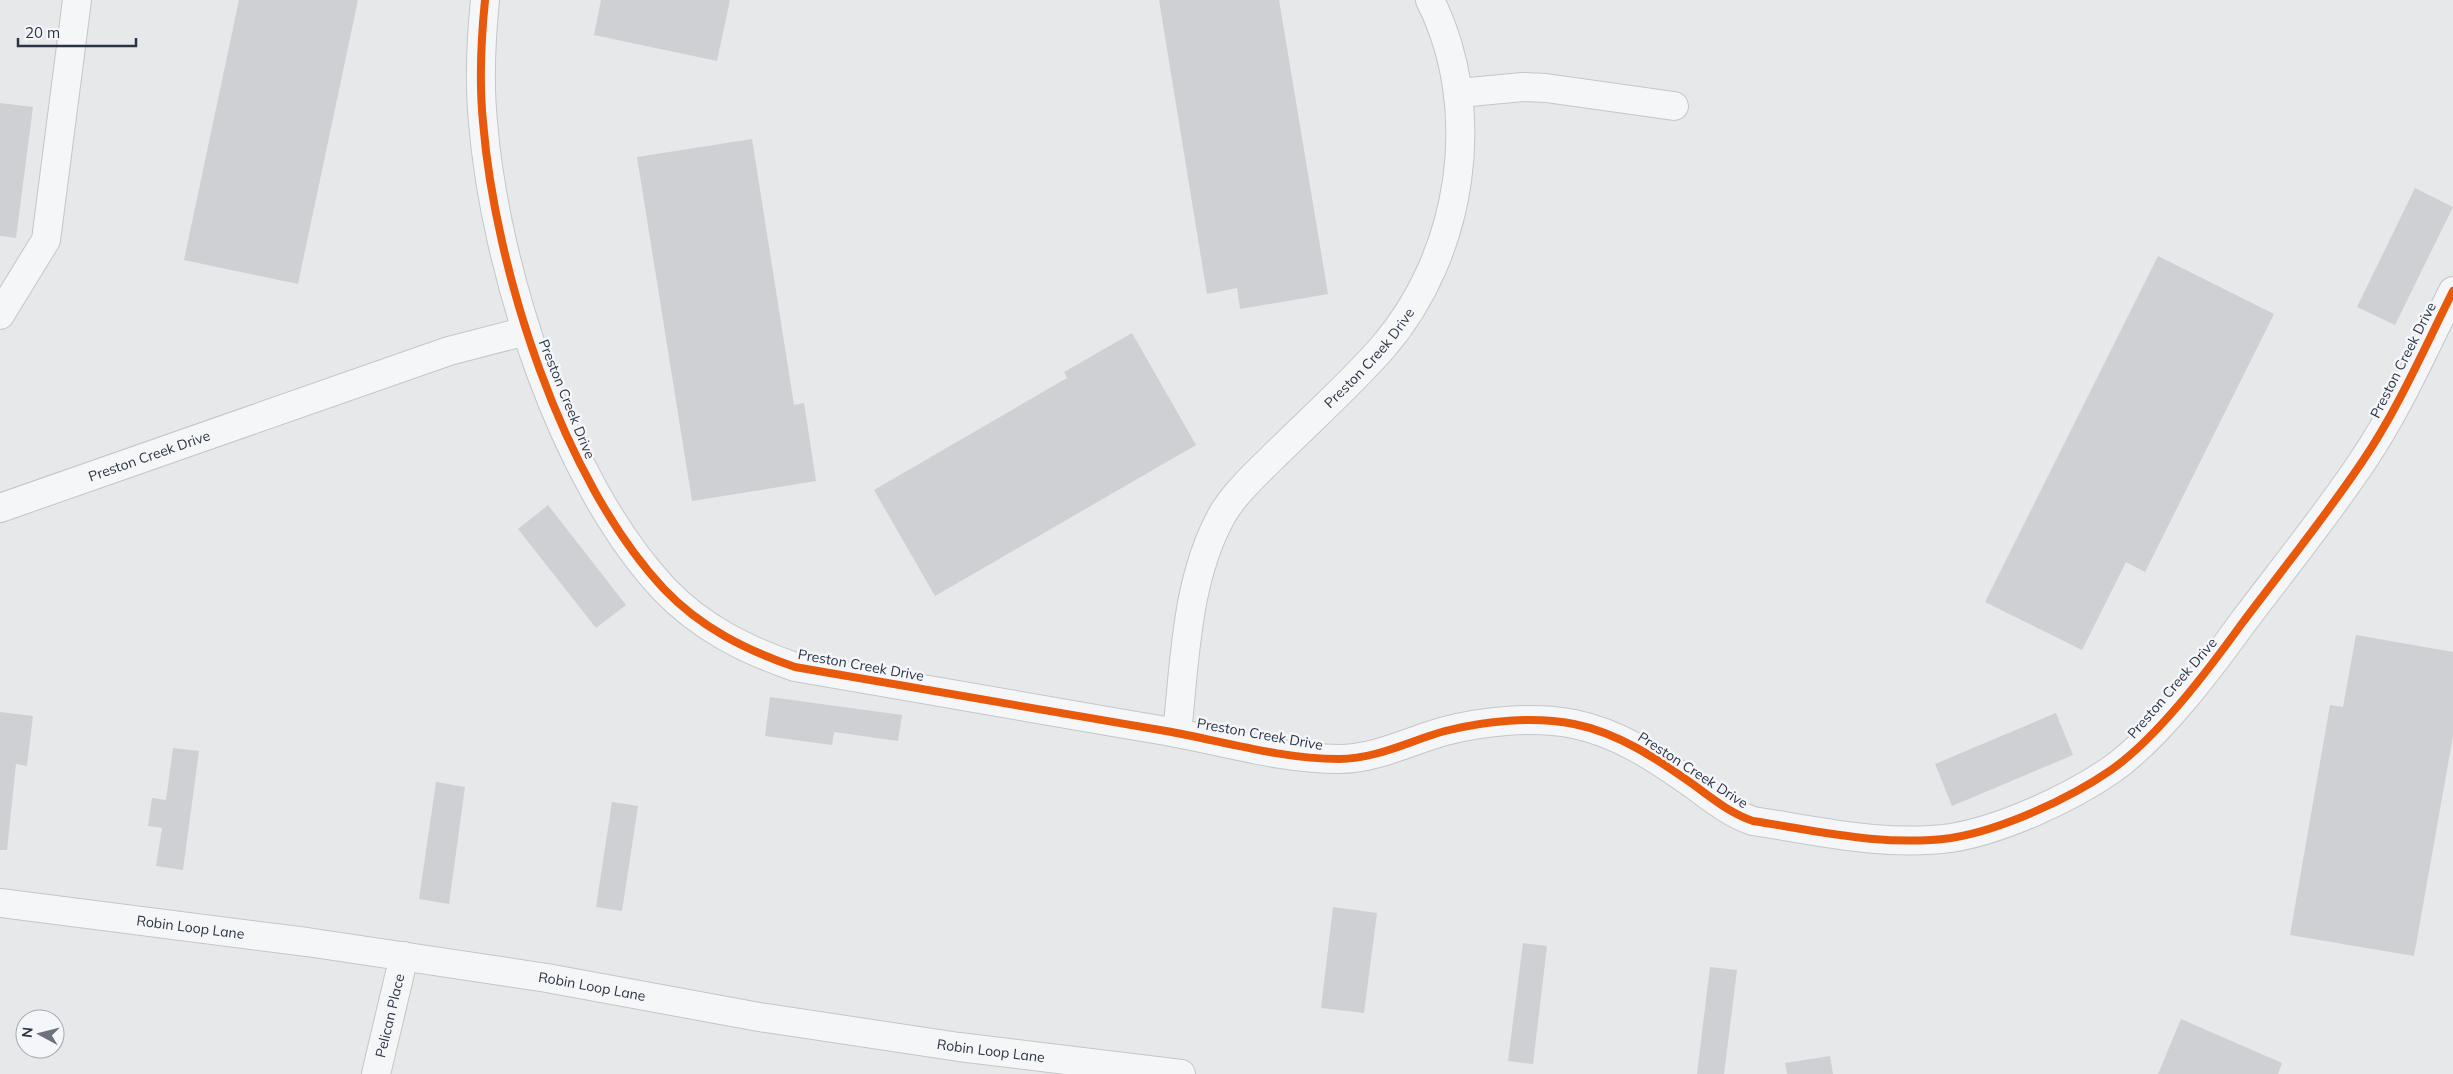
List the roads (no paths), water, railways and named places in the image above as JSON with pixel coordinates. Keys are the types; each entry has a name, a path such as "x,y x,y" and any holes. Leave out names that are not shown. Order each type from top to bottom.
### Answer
{"street":[{"path":"0,316 46,240 77,0"},
{"name":"Preston Creek Drive","path":"485,0 481,82 488,175 526,331 567,436 599,499 664,590 725,638 755,653 795,667 1176,733 1308,758 1341,759 1370,756 1444,732 1477,725 1508,722 1573,724 1608,733 1634,746 1662,763 1736,815 1753,821 1866,839 1913,841 1952,838 1992,827 2040,809 2112,769 2138,747 2179,703 2228,643 2362,462 2414,370 2453,291"},
{"name":"Preston Creek Drive","path":"1176,733 1191,607 1210,540 1223,513 1246,484 1383,346 1418,296 1445,234 1452,205 1460,145 1459,94 1448,49 1430,0"},
{"path":"1459,94 1523,86 1674,106"},
{"name":"Preston Creek Drive","path":"0,508 449,351 526,331"},
{"name":"Robin Loop Lane","path":"0,903 404,956 959,1047 1182,1074"},
{"name":"Pelican Place","path":"376,1074 404,956"}]}
